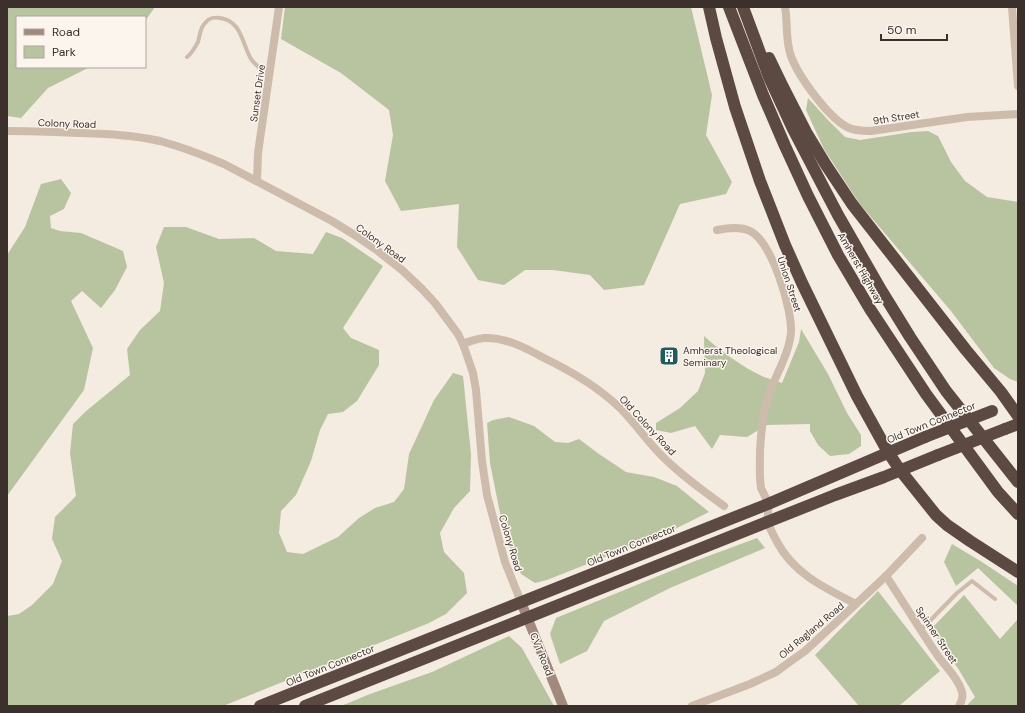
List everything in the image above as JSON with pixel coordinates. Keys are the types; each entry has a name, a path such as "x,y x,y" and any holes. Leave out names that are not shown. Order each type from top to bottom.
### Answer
{"highway":[{"path":"710,7 716,38 735,107 768,203 802,283 857,396 888,452 900,470 936,515 970,541 1018,572"},
{"name":"Amherst Highway","path":"729,7 763,95 785,146 838,255 870,309 926,394 998,492 1018,514"},
{"name":"Amherst Highway","path":"743,7 769,77 793,129 838,215 910,337 946,391 1018,482"},
{"path":"747,7 783,87 806,132 830,171 852,204 1018,416"},
{"name":"Old Town Connector","path":"260,706 768,504 888,452 1010,404"},
{"path":"306,706 835,495 1018,424"}],"street":[{"name":"Sunset Drive","path":"257,181 258,153 279,7"},
{"name":"9th Street","path":"785,7 787,17 787,42 790,55 796,68 801,77 827,110 847,127 861,131 871,131 967,117 1018,114"},
{"path":"1012,7 1018,86"},
{"name":"Colony Road","path":"7,131 103,134 136,137 160,141 206,156 257,181 353,234 402,270 435,303 458,334 463,344 473,373 476,390 482,461 487,495 505,562 521,602"},
{"name":"Union Street","path":"717,230 741,228 754,233 772,258 789,309 791,332 788,345 767,400 763,415 760,468 762,488 768,504 768,522"},
{"name":"Old Colony Road","path":"463,344 484,338 513,343 561,366 592,385 620,409 661,455 681,474 724,506"},
{"path":"768,522 780,548 787,558 800,571 827,590 856,604"},
{"name":"Old Ragland Road","path":"692,706 750,684 776,672 805,650 856,604 886,576 922,538"},
{"name":"Spinner Street","path":"886,576 939,657 962,689 963,696 959,706"},
{"name":"CVT Road","path":"521,602 563,706"}],"lane":[{"path":"187,56 195,47 202,27 206,21 211,18 224,18 238,28 252,61 269,76"},
{"path":"921,630 957,593 972,581 995,599"}],"green space":[{"path":"7,7 155,7 146,20 146,16 16,16 16,68 88,68 48,88 21,118 7,116"},
{"path":"285,7 691,7 712,95 706,135 732,182 726,194 680,204 644,285 604,290 590,275 553,270 525,270 504,285 478,280 457,247 459,204 401,211 385,181 393,135 389,110 341,73 281,39"},
{"path":"808,98 845,137 860,140 928,131 938,136 951,162 965,181 987,197 1018,202 1018,382 1010,379 994,368 951,311 859,203 824,149 806,110"},
{"path":"61,179 71,193 64,209 50,216 51,228 60,231 81,233 123,251 127,267 115,290 101,308 82,291 71,301 93,348 84,390 7,496 7,255 25,227 41,184"},
{"path":"164,227 186,227 219,239 254,238 276,251 313,254 326,232 342,238 383,266 343,328 351,338 379,350 379,365 357,401 343,412 328,414 320,430 311,461 296,495 281,511 279,533 287,552 303,554 338,537 359,518 375,508 394,502 404,489 409,454 434,400 453,373 463,376 471,454 470,491 454,508 440,533 444,552 464,573 467,593 446,614 429,623 223,706 7,706 7,616 19,614 32,605 53,584 62,561 52,539 55,517 76,496 70,453 73,424 85,412 130,375 127,349 140,330 160,311 164,283 156,247"},
{"path":"801,329 828,374 847,413 861,435 861,446 849,454 830,456 818,445 810,431 810,424 767,425 747,437 720,435 712,449 695,426 671,433 656,430 656,423 680,408 698,391 705,373 704,336 748,369 764,377 782,383 799,342"},
{"path":"509,417 534,426 555,442 568,443 579,439 626,472 654,477 677,486 709,512 673,530 547,580 535,583 521,574 504,533 490,463 487,423 493,420"},
{"path":"757,538 765,548 670,588 604,621 587,651 560,664 550,634 556,618 695,561"},
{"path":"952,544 1018,586 1018,606 978,568 956,586 944,562"},
{"path":"878,591 940,671 899,706 859,706 815,655"},
{"path":"964,595 1000,639 1018,619 1018,706 966,706 975,697 959,670 931,629"},
{"path":"509,636 522,648 554,706 341,706 432,672"}],"place":[{"name":"Amherst Theological Seminary","path":"669,356"}]}
